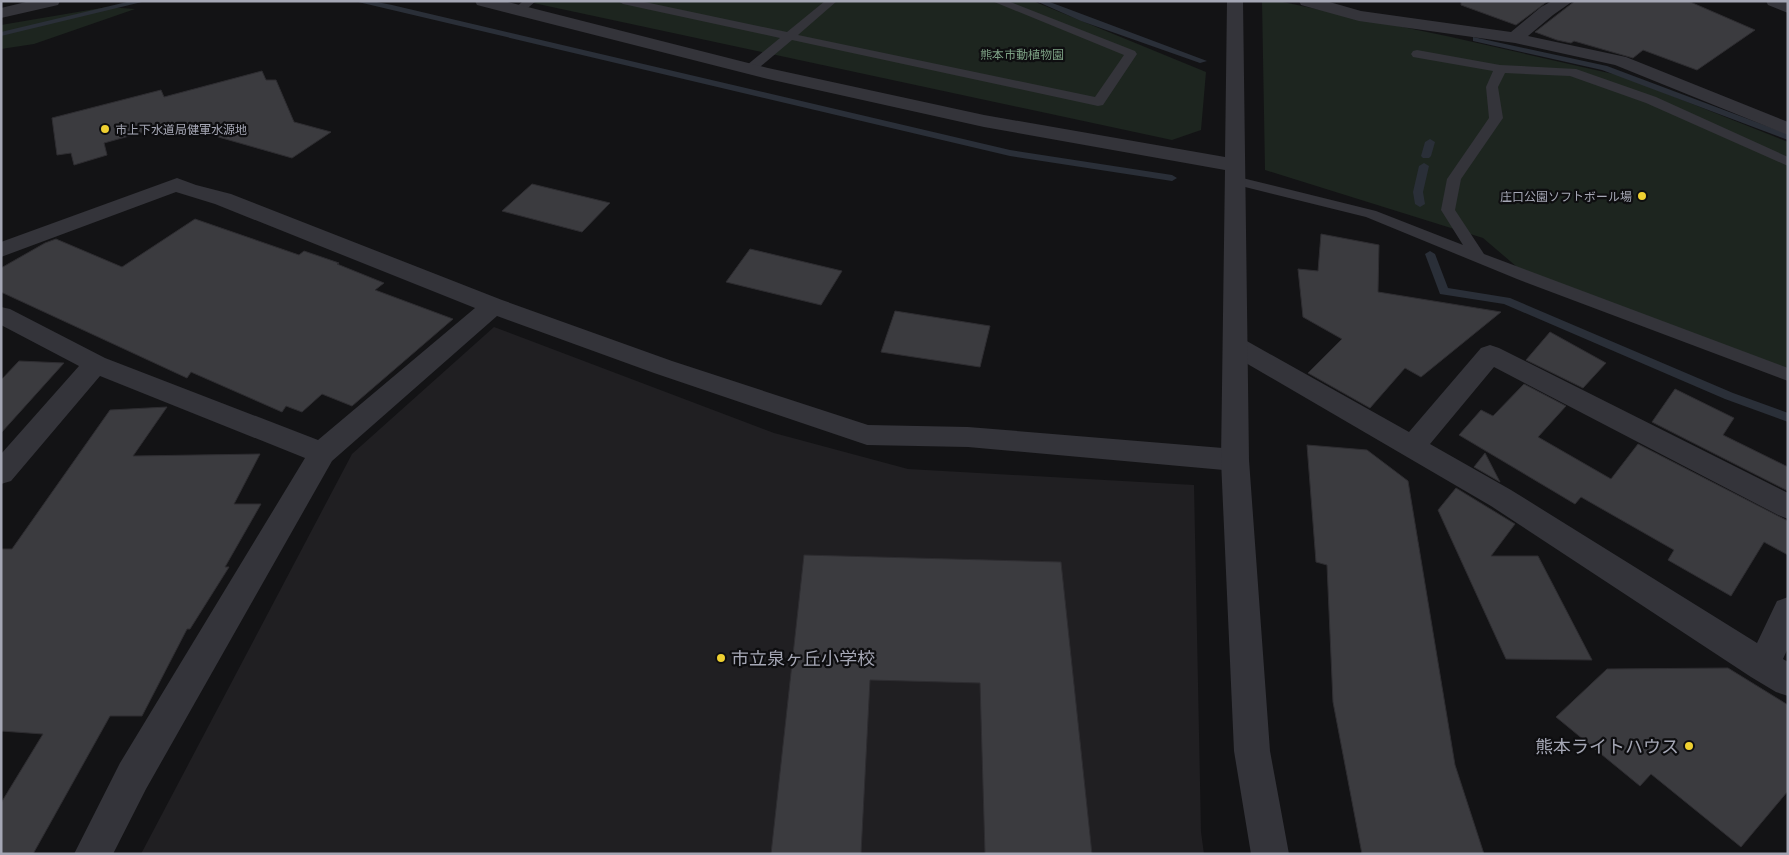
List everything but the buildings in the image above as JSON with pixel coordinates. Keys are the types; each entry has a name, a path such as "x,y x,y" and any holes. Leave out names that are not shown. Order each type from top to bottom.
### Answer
{"street":[{"path":"1,13 52,1"},
{"path":"483,1 525,5 752,68 984,121 1234,173"},
{"path":"1235,1 1235,460 1252,751 1270,854"},
{"path":"1307,1 1359,16 1515,38 1620,61 1788,129"},
{"path":"1515,38 1547,11 1565,1"},
{"path":"1774,1 1788,8"},
{"path":"1,250 177,184 188,190 223,199 493,306 663,367 867,435 968,437 1235,460"},
{"path":"93,854 133,776 322,453 493,306"},
{"path":"1,315 96,364 322,453"},
{"path":"1236,346 1501,498 1776,673 1788,611"},
{"path":"1412,447 1490,354 1788,507"},
{"path":"1,474 96,364"}],"lane":[{"path":"623,1 1098,102 1131,54 997,1"},
{"path":"752,68 832,1"},
{"path":"1417,54 1500,68 1572,72 1651,100 1788,162"},
{"path":"1478,256 1448,210 1454,179 1496,118 1492,87 1500,68"},
{"path":"1234,173 1371,214 1523,275 1788,375"}],"shaded area":[{"name":"市立泉ヶ丘小学校","path":"494,327 774,433 908,469 1194,485 1201,832 1204,854 141,854 352,454"}],"green space":[{"name":"熊本市動植物園","path":"524,1 1033,1 1206,72 1201,130 1172,140"},
{"path":"1262,1 1278,1 1451,37 1622,76 1788,142 1788,369 1524,273 1483,238 1265,170"},
{"path":"107,7 135,9 34,44 1,49 1,25"}],"waterway":[{"path":"1,34 142,1"},
{"path":"358,1 392,7 1010,153 1172,178"},
{"path":"1040,1 1084,19 1203,61"},
{"path":"1476,39 1604,68 1788,137"},
{"path":"1426,156 1430,142"},
{"path":"1420,204 1418,192 1424,166"},
{"path":"1423,222 1424,231"},
{"path":"1430,254 1444,291 1506,301 1729,396 1788,418"}],"place":[{"name":"市上下水道局健軍水源地","path":"105,129"},
{"name":"庄口公園ソフトボール場","path":"1642,196"},
{"name":"市立泉ヶ丘小学校","path":"721,658"},
{"name":"熊本ライトハウス","path":"1689,746"}]}
